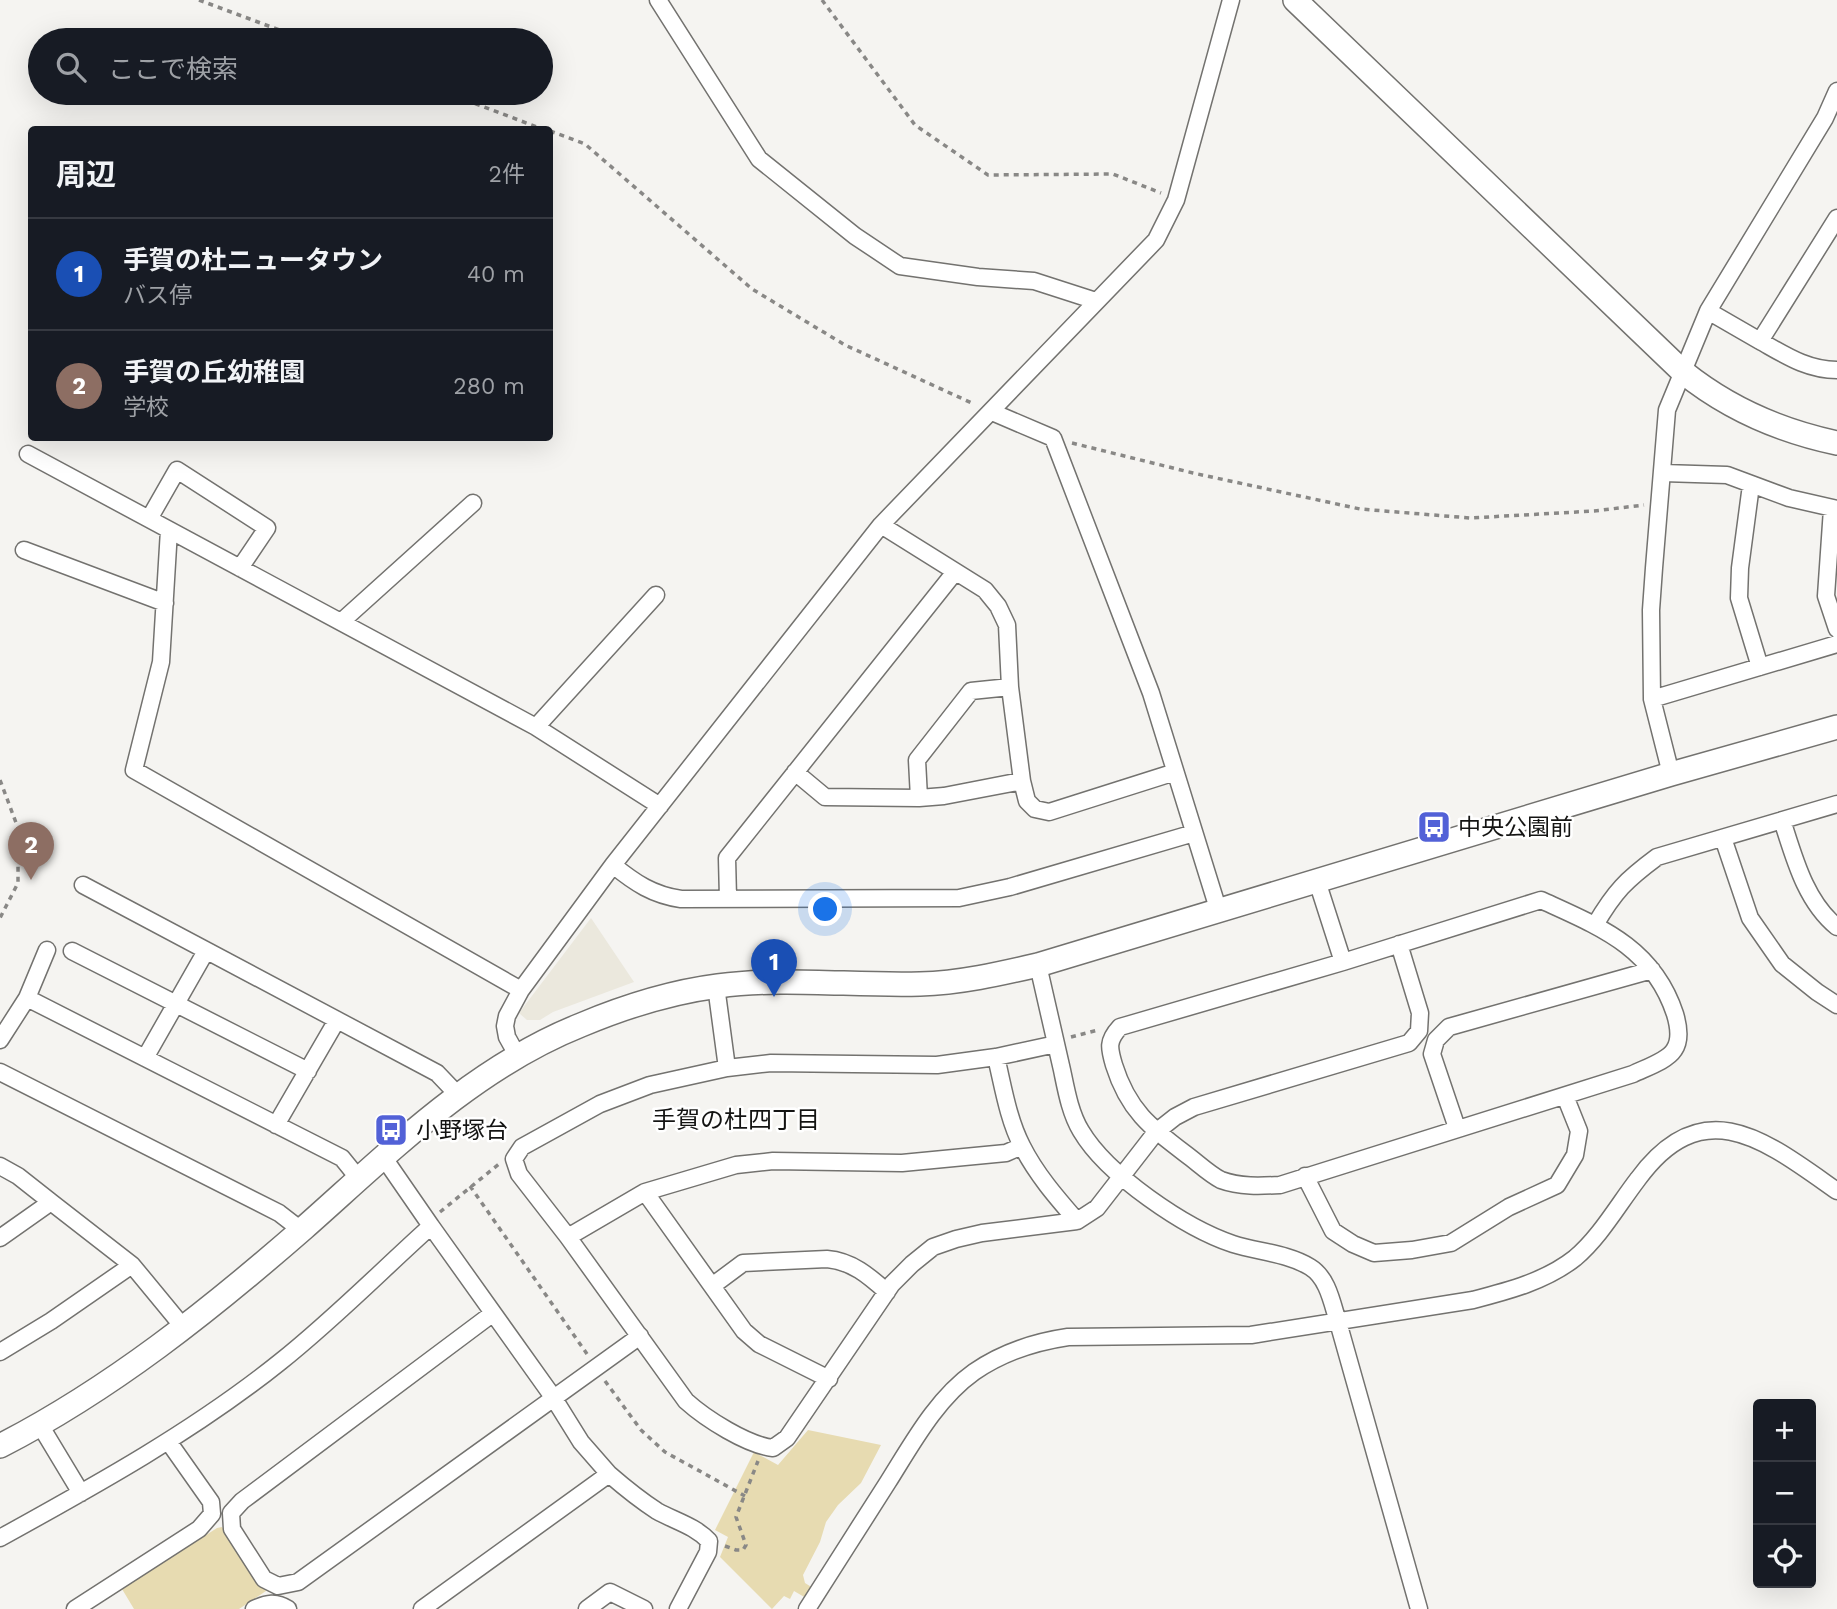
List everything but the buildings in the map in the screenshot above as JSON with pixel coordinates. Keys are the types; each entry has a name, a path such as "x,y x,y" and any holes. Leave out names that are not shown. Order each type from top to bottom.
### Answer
{"street":[{"path":"658,0 759,159 855,236 900,266 978,277 1034,281 1096,300"},
{"path":"517,1055 507,1037 507,1016 521,990 613,865 881,525 934,467 992,412 1156,240 1176,200 1231,0"},
{"path":"1295,0 1683,372 1710,393 1750,415 1799,435 1837,443"},
{"path":"1671,774 1652,699 1651,610 1667,410 1708,311 1825,118 1837,91"},
{"path":"1760,341 1831,241 1837,218"},
{"path":"1708,311 1805,366 1837,370"},
{"path":"992,412 1053,438 1151,694 1219,912"},
{"path":"27,454 536,727 660,806"},
{"path":"149,519 177,470 267,528 240,568"},
{"path":"1663,472 1727,475 1751,485 1835,509 1826,596 1837,629"},
{"path":"1751,485 1740,568 1739,598 1760,667"},
{"path":"341,622 473,503"},
{"path":"881,525 985,590 998,606 1007,625 1010,687 1022,781 1027,801 1035,809 1049,812 1175,772"},
{"path":"169,530 161,662 134,770 521,990"},
{"path":"24,550 164,603"},
{"path":"728,898 727,858 955,572"},
{"path":"536,727 656,595"},
{"path":"1652,699 1837,644"},
{"path":"919,798 917,760 971,691 1010,687"},
{"path":"0,1446 40,1425 107,1383 184,1328 458,1095 517,1055 549,1038 614,1012 656,999 716,986 769,982 922,984 970,980 1038,965 1671,774 1837,727"},
{"path":"795,772 825,797 919,798 967,793 1022,781"},
{"path":"1595,925 1615,893 1632,875 1657,857 1837,804"},
{"path":"1782,820 1799,871 1813,900 1837,927"},
{"path":"613,865 640,887 661,896 681,899 959,898 1010,887 1194,833"},
{"path":"1723,838 1750,918 1782,964 1837,1005"},
{"path":"1317,881 1343,962"},
{"path":"83,885 437,1073 458,1095"},
{"path":"1542,900 1595,925 1637,953 1670,998 1678,1024 1677,1045 1672,1053 1633,1074 1565,1097 1457,1128 1280,1185 1250,1186 1220,1179 1156,1132 1135,1110 1121,1085 1108,1046 1120,1027 1542,900"},
{"path":"1056,1044 996,1057 937,1065 771,1063 727,1068 650,1085 600,1104 522,1147 514,1159 519,1174 568,1237 686,1401 701,1415 762,1446 774,1448 787,1438 887,1292 912,1264 933,1247 982,1233 1077,1222 1097,1208 1156,1132 1175,1117 1194,1107 1409,1043 1419,1031 1420,1013 1399,944"},
{"path":"0,1040 27,998 47,950"},
{"path":"72,951 308,1071"},
{"path":"145,1058 206,951"},
{"path":"1038,965 1068,1097 1080,1129 1097,1152 1121,1175 1182,1221 1215,1238 1244,1248 1286,1256 1310,1267 1322,1278 1338,1322 1419,1609"},
{"path":"1457,1128 1432,1054 1436,1040 1449,1027 1652,970"},
{"path":"716,986 727,1068"},
{"path":"27,998 342,1158 359,1179"},
{"path":"276,1125 337,1020"},
{"path":"996,1057 1007,1103 1022,1146 1045,1183 1077,1222"},
{"path":"0,1072 279,1213 301,1230"},
{"path":"1305,1176 1333,1231 1353,1244 1374,1253 1451,1243 1509,1207 1557,1185 1575,1154 1579,1131 1565,1097"},
{"path":"807,1609 927,1422 958,1385 1006,1353 1037,1342 1068,1337 1251,1335 1473,1300 1504,1292 1558,1270 1590,1244 1643,1171 1665,1149 1684,1137 1705,1130 1745,1133 1837,1191"},
{"path":"568,1237 645,1192 736,1165 774,1161 914,1162 1006,1153 1022,1146"},
{"path":"384,1158 553,1397 580,1442 609,1474 657,1511 700,1531 709,1541 708,1552 678,1609"},
{"path":"0,1166 18,1176 132,1265 184,1328"},
{"path":"645,1192 744,1331 759,1344 829,1379"},
{"path":"0,1238 51,1202"},
{"path":"0,1538 168,1441 280,1362 431,1226"},
{"path":"712,1286 743,1263 827,1259 862,1271 887,1292"},
{"path":"0,1352 51,1321 132,1265"},
{"path":"492,1314 242,1501 231,1513 232,1528 264,1579 278,1586 298,1581 640,1336"},
{"path":"40,1425 81,1493"},
{"path":"75,1609 199,1530 212,1514 211,1502 168,1441"},
{"path":"422,1609 609,1474"},
{"path":"587,1609 610,1592 644,1609"},
{"path":"254,1609 274,1603 288,1609"}],"path":[{"path":"198,0 274,28"},
{"path":"822,0 915,125 988,175 1113,174 1176,200"},
{"path":"479,105 536,126"},
{"path":"553,132 585,144 752,289 845,345 992,412"},
{"path":"1053,438 1193,473 1360,509 1470,518 1594,511 1660,503"},
{"path":"0,780 18,828 18,883 0,918"},
{"path":"1056,1044 1100,1029 1112,1036"},
{"path":"431,1226 437,1215 470,1186 505,1160 514,1159"},
{"path":"709,1541 743,1550 746,1540 736,1517 746,1496 762,1446"}],"shaded area":[{"path":"591,918 634,982 553,1012 540,1020 527,1020 519,1013"},
{"path":"808,1430 881,1445 861,1483 838,1505 826,1522 820,1542 803,1575 805,1583 813,1588 806,1598 794,1591 790,1599 784,1596 772,1609 720,1557 728,1537 715,1530 754,1452 778,1465"},
{"path":"222,1527 266,1591 239,1609 134,1609 122,1589"}],"place":[{"name":"中央公園前","path":"1434,827"},
{"name":"手賀の丘幼稚園","path":"31,880"},
{"name":"手賀の杜ニュータウン","path":"774,997"},
{"name":"小野塚台","path":"391,1130"}],"district":[{"name":"手賀の杜四丁目","path":"736,1120"}]}
